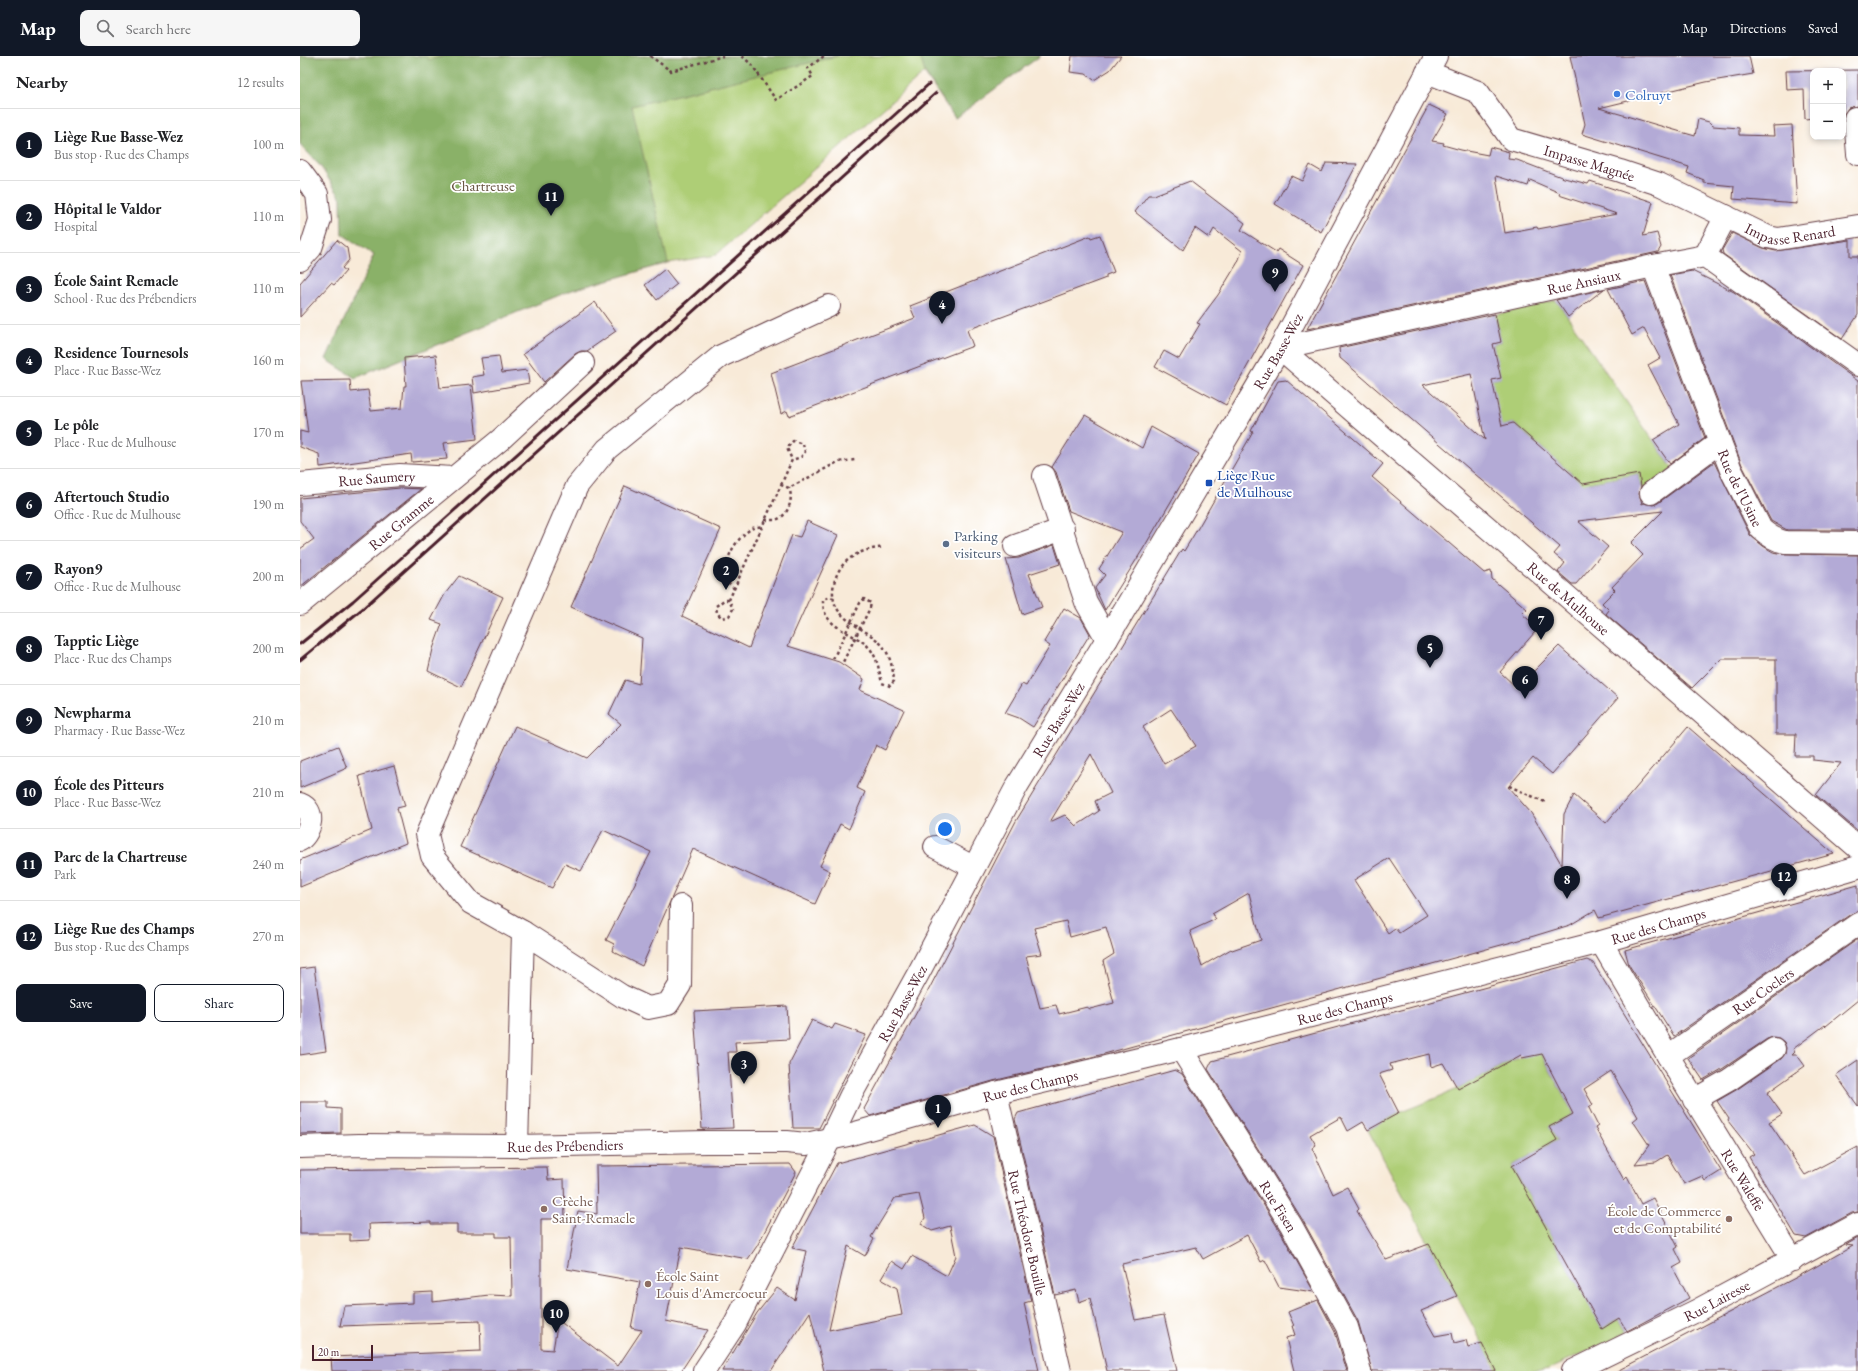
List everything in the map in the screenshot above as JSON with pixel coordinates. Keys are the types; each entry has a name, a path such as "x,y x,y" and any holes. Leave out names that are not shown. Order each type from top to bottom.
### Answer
{"street":[{"name":"Impasse Magnée","path":"1432,64 1478,92 1511,139 1659,184 1725,219"},
{"name":"Rue Basse-Wez","path":"704,1371 735,1324 851,1095 918,974 1017,786 1107,639 1280,348 1432,64"},
{"path":"1854,118 1858,154"},
{"path":"1532,153 1617,174 1725,219 1705,256 1858,365"},
{"path":"300,171 317,194 320,220 310,248 300,260"},
{"name":"Impasse Renard","path":"1725,219 1768,237 1778,239 1858,226"},
{"name":"Rue Ansiaux","path":"1280,348 1653,266 1705,256"},
{"name":"Rue de l'Usine","path":"1653,266 1731,470 1761,529 1775,540 1785,542 1858,543"},
{"path":"681,906 680,985 668,1004 648,1008 622,996 523,932 471,903 432,856 427,834 577,486 607,449 720,356 829,306"},
{"name":"Rue de Mulhouse","path":"1280,348 1858,848"},
{"name":"Rue Gramme","path":"300,604 500,440 583,363"},
{"name":"Rue de l'Usine","path":"1651,493 1720,442"},
{"name":"Rue Saumery","path":"300,484 400,475 453,478"},
{"path":"1044,476 1063,529 1086,602 1107,639"},
{"path":"1015,546 1063,529"},
{"path":"300,804 303,805 311,816 310,827 306,836 300,840"},
{"path":"936,847 974,867"},
{"name":"Rue des Champs","path":"830,1139 996,1093 1181,1049 1601,942 1858,867"},
{"name":"Rue Coclers","path":"1668,1056 1858,924"},
{"path":"517,1146 523,932"},
{"name":"Rue Waleffe","path":"1601,942 1694,1100 1793,1260"},
{"name":"Rue Fisen","path":"1181,1049 1291,1225 1347,1327 1360,1371"},
{"path":"1694,1100 1729,1080 1774,1049"},
{"name":"Rue Théodore Bouille","path":"996,1093 1060,1371"},
{"name":"Rue des Prébendiers","path":"300,1147 359,1145 517,1146 706,1142 787,1142 806,1144 830,1139"},
{"name":"Rue Lairesse","path":"1573,1371 1689,1314 1793,1260 1858,1224"}],"path":[{"path":"650,56 671,70 722,56"},
{"path":"742,56 752,65 776,100 813,76 808,68 824,56"},
{"path":"729,600 724,600 716,606 716,613 722,618 729,616 733,609 729,600 792,460 787,448 794,441 803,444 805,452 801,457 792,460"},
{"path":"781,485 789,488 838,462 855,460"},
{"path":"765,520 776,520 789,508 791,492 789,488"},
{"path":"734,589 728,582 726,566 733,548 741,537 752,528 763,526"},
{"path":"834,598 823,600 826,615 845,633 863,642 871,650 878,663 882,683 890,686 894,681 893,669 882,645 872,635 851,622 838,609 832,588 834,580 840,569 850,557 863,551 884,547"},
{"path":"833,659 860,603 864,599 868,600 871,603 870,608 843,662"},
{"path":"1509,786 1545,802"}],"green space":[{"name":"Chartreuse","path":"300,56 1040,56 955,118 924,73 716,255 668,263 572,290 355,378 326,359 374,255 342,234 341,198 321,167 300,144"},
{"name":"Chartreuse","path":"300,56 425,56 429,60 446,56 838,56 632,106 668,263 572,290 355,378 326,359 374,255 342,234 341,198 321,167 300,144"},
{"path":"920,56 1040,56 955,118 925,73"},
{"path":"1556,300 1673,469 1645,491 1640,483 1639,474 1589,483 1596,500 1572,474 1513,423 1501,427 1491,380 1500,378 1493,344 1501,342 1495,315"},
{"path":"1539,1049 1573,1114 1549,1127 1557,1140 1512,1166 1602,1328 1619,1319 1627,1332 1548,1369 1539,1371 1497,1371 1492,1360 1489,1360 1482,1343 1368,1130 1399,1113 1458,1089 1512,1060 1522,1058"}],"building":[{"path":"1072,56 1121,56 1110,70 1094,80 1086,74 1070,72"},
{"path":"1570,56 1749,56 1753,74 1706,82 1599,108 1695,136 1698,119 1709,122 1713,126 1739,128 1739,135 1774,136 1773,126 1792,125 1797,204 1733,199 1734,186 1704,183 1704,180 1687,173 1689,167 1582,134 1585,124"},
{"path":"1846,70 1858,70 1858,106 1848,108 1846,111 1846,104"},
{"path":"1786,71 1810,71 1810,118 1805,119 1804,89 1787,90"},
{"path":"1429,105 1448,114 1432,141 1444,143 1443,145 1461,150 1488,155 1490,147 1509,152 1508,159 1517,160 1564,178 1588,184 1590,181 1653,202 1643,236 1657,233 1661,247 1658,252 1307,329","holes":["1496,176 1528,186 1530,180 1560,193 1559,195 1617,214 1538,229 1537,227 1505,233"]},
{"path":"1326,163 1357,164 1321,232 1275,204 1291,176 1302,181 1310,165 1322,172"},
{"path":"1190,181 1245,223 1241,230 1276,252 1278,249 1303,265 1226,405 1155,367 1164,351 1179,359 1200,324 1197,323 1218,295 1238,262 1242,251 1214,229 1209,238 1195,228 1183,250 1135,212 1148,195 1154,195"},
{"path":"1732,233 1763,248 1776,251 1850,240 1850,256 1858,256 1858,315 1842,339 1723,254 1722,250"},
{"path":"1100,235 1114,272 1106,275 1106,278 967,330 973,346 789,416 787,411 781,414 771,373 915,318 910,306 1090,236 1091,238"},
{"path":"337,240 347,248 349,260 342,268 346,271 334,285 331,283 300,317 300,283"},
{"path":"665,269 677,284 657,300 645,285"},
{"path":"1692,271 1734,292 1858,381 1858,530 1787,530 1771,521 1742,465 1670,275"},
{"path":"1645,281 1705,438 1670,464 1653,440 1679,424 1648,365 1660,358 1644,328 1632,335 1608,289"},
{"path":"1604,289 1568,317 1556,300"},
{"path":"595,302 616,331 587,351 581,351 575,354 544,382 523,354"},
{"path":"1495,314 1501,342 1493,344 1501,378 1492,380 1502,426 1513,423 1583,484 1639,474 1641,486 1639,494 1642,504 1653,505 1658,503 1714,462 1750,535 1763,546 1773,552 1785,554 1858,555 1858,831 1816,795 1841,763 1813,760 1813,756 1795,756 1796,734 1776,734 1776,659 1721,659 1692,688 1606,614 1609,610 1602,603 1615,590 1612,587 1643,555 1631,543 1663,511 1578,521 1608,547 1576,584 1572,584 1558,572 1565,563 1554,554 1560,547 1340,358 1339,348","holes":["1471,374 1485,440 1423,385"]},
{"path":"436,355 440,388 471,385 477,439 444,443 447,459 412,462 411,454 320,467 319,454 300,447 300,431 308,433 301,381 350,380 351,392 368,390 371,411 402,408 404,386 406,386 404,358"},
{"path":"499,356 502,373 527,370 529,383 474,393 472,377 484,375 481,358"},
{"path":"1286,380 1383,464 1372,477 1484,573 1491,571 1492,579 1527,609 1522,614 1535,625 1535,632 1500,672 1517,688 1559,646 1618,698 1552,774 1533,758 1508,787 1531,813 1562,865 1564,814 1574,795 1606,823 1688,727 1834,854 1599,918 1595,910 1570,925 1534,936 1104,1054 993,1081 870,1116 864,1109 926,995 1016,821 1182,549 1184,551 1198,528 1253,432 1251,431 1278,381","holes":["1171,709 1196,746 1164,764 1143,727","1091,754 1111,793 1095,801 1099,811 1076,826 1065,815 1050,822","1389,858 1427,915 1399,933 1395,928 1388,933 1354,880","1249,893 1261,940 1232,950 1231,949 1202,966 1190,931 1216,919 1212,914","1066,921 1070,937 1106,927 1114,954 1103,961 1114,1003 1090,1009 1087,1007 1059,1014 1056,1005 1040,1008 1026,956 1042,954 1034,928"]},
{"path":"1085,415 1142,448 1151,427 1199,454 1105,610 1095,588 1105,575 1099,569 1122,532 1069,511 1056,472 1052,467"},
{"path":"625,486 721,529 682,616 749,648 792,535 800,537 807,521 838,535 788,646 839,662 864,679 860,690 904,710 885,750 876,745 857,788 865,792 849,829 840,824 820,866 830,871 815,904 693,849 642,966 612,951 614,944 606,940 651,852 603,830 581,871 565,864 552,888 460,847 515,726 587,758 621,724 609,714 625,680 639,684 642,638 571,607"},
{"path":"400,488 421,489 300,587 300,549 314,539 300,521 300,498"},
{"path":"1054,545 1060,564 1029,574 1042,607 1022,614 1006,559 1019,558"},
{"path":"459,576 503,597 461,687 428,671 433,649 442,624 431,620 445,594"},
{"path":"1064,608 1081,618 1090,634 1033,727 1019,718 1005,713 1022,684 1026,686 1050,646 1044,642"},
{"path":"338,746 347,768 300,788 300,761"},
{"path":"394,766 405,806 397,808 406,843 300,887 300,860 372,830 359,776"},
{"path":"1858,885 1858,912 1851,914 1674,1036 1629,965 1625,950"},
{"path":"1858,939 1858,1000 1826,1026 1825,1025 1793,1049 1795,1052 1792,1055 1797,1055 1805,1066 1767,1093 1782,1114 1769,1122 1805,1175 1858,1147 1858,1212 1852,1213 1806,1238 1796,1236 1749,1157 1754,1154 1728,1121 1729,1119 1717,1101 1736,1090 1781,1059 1785,1054 1786,1048 1784,1042 1779,1038 1773,1037 1767,1039 1703,1080 1688,1058"},
{"path":"1587,960 1593,963 1721,1171 1705,1181 1702,1176 1684,1184 1667,1155 1656,1162 1635,1164 1649,1145 1633,1121 1638,1117 1611,1071 1584,1089 1593,1105 1589,1108 1598,1126 1595,1128 1624,1180 1627,1177 1641,1204 1653,1198 1678,1247 1675,1249 1682,1263 1673,1268 1689,1298 1627,1331 1619,1318 1602,1329 1512,1166 1557,1140 1549,1127 1573,1114 1542,1054 1522,1058 1521,1055 1458,1089 1443,1063 1431,1067 1429,1054 1390,1064 1392,1070 1379,1074 1399,1113 1368,1130 1363,1122 1348,1131 1341,1117 1310,1135 1316,1145 1312,1148 1333,1194 1347,1187 1359,1209 1357,1211 1386,1260 1429,1244 1457,1296 1421,1311 1435,1336 1452,1333 1454,1343 1466,1340 1468,1347 1482,1343 1496,1371 1372,1371 1358,1321 1302,1219 1208,1069 1212,1061"},
{"path":"314,967 326,1051 300,1055 300,969"},
{"path":"787,1006 789,1039 735,1042 736,1052 728,1052 733,1128 702,1129 694,1011"},
{"path":"812,1020 832,1029 835,1024 866,1035 819,1128 793,1128 789,1064"},
{"path":"1858,1060 1858,1106 1836,1075"},
{"path":"1175,1070 1182,1074 1280,1231 1314,1292 1279,1287 1265,1260 1261,1262 1247,1235 1203,1259 1196,1247 1122,1264 1135,1320 1164,1315 1177,1371 1107,1371 1090,1298 1079,1302 1076,1290 1055,1295 1015,1119 1018,1113"},
{"path":"300,1102 328,1102 328,1108 341,1109 341,1133 300,1134"},
{"path":"975,1125 993,1136 1031,1301 1024,1303 1039,1371 824,1371 810,1312 771,1371 722,1371 757,1313 777,1288 795,1300 806,1251 792,1248 837,1163","holes":["919,1194 925,1218 921,1224 932,1231 950,1226 956,1256 947,1276 912,1256 904,1269 892,1261 881,1279 897,1288 902,1315 829,1330 848,1246 865,1256 874,1239 871,1237 895,1198"]},
{"path":"790,1164 796,1172 757,1246 748,1259 681,1247 666,1321 708,1330 681,1371 332,1371 331,1357 481,1351 480,1321 340,1326 344,1306 413,1303 413,1293 433,1292 433,1302 489,1295 512,1296 511,1237 496,1237 496,1233 457,1233 457,1224 431,1224 431,1222 369,1224 370,1240 350,1241 350,1234 300,1234 300,1170 547,1167 548,1180 564,1179 565,1219 541,1219 541,1349 553,1350 558,1320 618,1366 642,1330 631,1328 640,1282 567,1269 578,1211 597,1214 596,1166"},
{"path":"1858,1238 1858,1371 1617,1371 1799,1276 1853,1246 1846,1245"},
{"path":"1318,1300 1335,1332 1347,1371 1294,1371 1286,1338 1295,1335 1292,1326 1294,1326 1288,1312"}],"railway":[{"path":"300,644 353,601 929,84"},
{"path":"300,660 361,610 936,93"}],"place":[{"name":"Colruyt","path":"1617,94"},
{"name":"Parc de la Chartreuse","path":"551,216"},
{"name":"Newpharma","path":"1275,292"},
{"name":"Residence Tournesols","path":"942,324"},
{"name":"Liège Rue de Mulhouse","path":"1209,483"},
{"name":"Parking visiteurs","path":"946,544"},
{"name":"Hôpital le Valdor","path":"726,590"},
{"name":"Rayon9","path":"1541,640"},
{"name":"Le pôle","path":"1430,668"},
{"name":"Aftertouch Studio","path":"1525,699"},
{"name":"Liège Rue des Champs","path":"1784,896"},
{"name":"Tapptic Liège","path":"1567,899"},
{"name":"École Saint Remacle","path":"744,1084"},
{"name":"Liège Rue Basse-Wez","path":"938,1128"},
{"name":"Crèche Saint-Remacle","path":"544,1209"},
{"name":"École de Commerce et de Comptabilité","path":"1729,1219"},
{"name":"École Saint Louis d'Amercoeur","path":"648,1284"},
{"name":"École des Pitteurs","path":"556,1333"}]}
